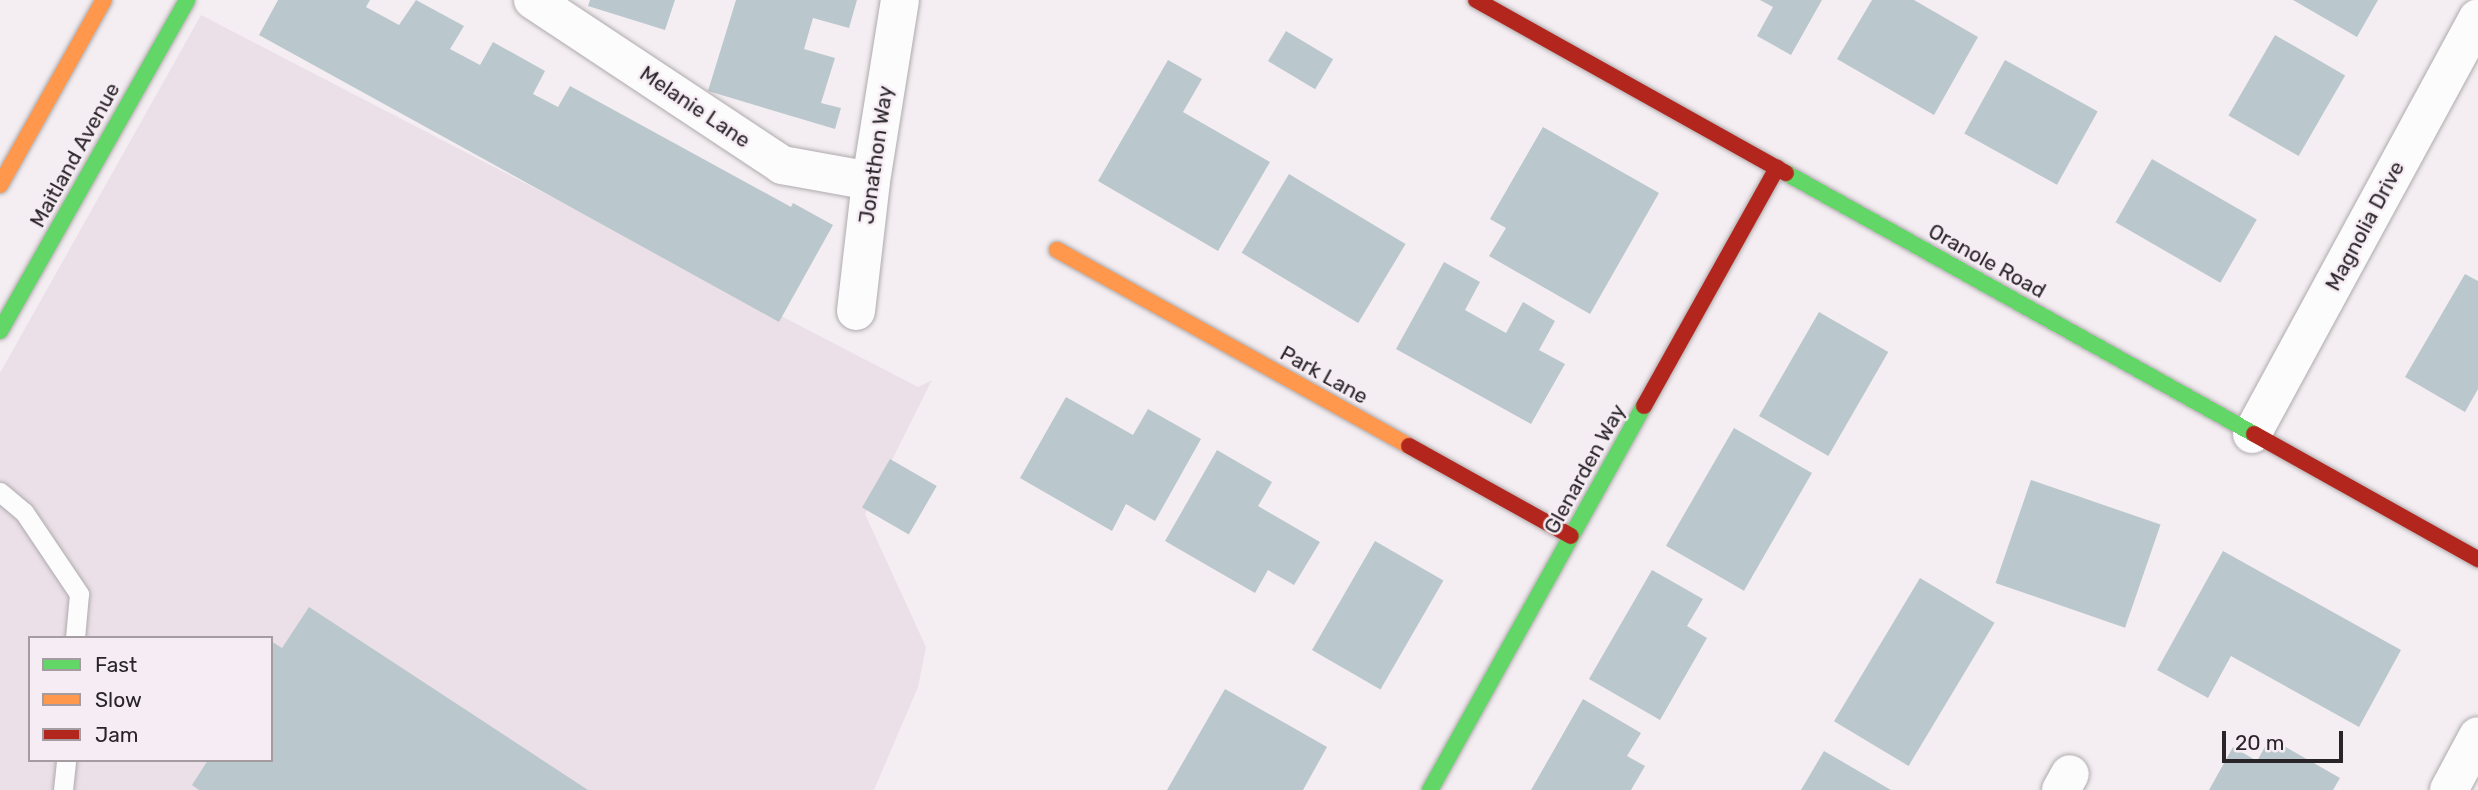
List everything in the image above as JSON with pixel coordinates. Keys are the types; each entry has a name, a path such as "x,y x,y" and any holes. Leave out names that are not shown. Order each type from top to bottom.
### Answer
{"street":[{"path":"0,185 104,0"},
{"name":"Maitland Avenue","path":"0,331 187,0"},
{"name":"Melanie Lane","path":"533,0 782,165 871,181"},
{"name":"Jonathon Way","path":"856,311 871,181 900,0"},
{"name":"Oranole Road","path":"1476,0 2478,559"},
{"name":"Magnolia Drive","path":"2252,434 2478,18"},
{"name":"Glenarden Way","path":"1430,790 1777,168"},
{"name":"Park Lane","path":"1057,250 1571,537"},
{"path":"2449,790 2478,736"}],"lane":[{"path":"0,492 24,512 79,594 75,636"},
{"path":"63,790 66,762"}],"shaded area":[{"path":"201,15 918,387 932,380 865,514 926,647 918,687 874,790 0,790 0,373"}],"building":[{"path":"278,0 370,0 366,7 399,25 416,0 464,26 450,49 480,65 493,42 545,71 533,94 558,107 570,86 791,207 793,203 833,225 779,322 259,35"},
{"path":"590,0 675,0 665,30 588,6"},
{"path":"736,0 857,0 849,28 813,18 804,49 835,58 821,103 841,108 835,129 708,91"},
{"path":"1760,0 1822,0 1791,55 1757,36 1773,7"},
{"path":"1872,0 1914,0 1978,37 1934,115 1837,59"},
{"path":"2293,0 2378,0 2357,37"},
{"path":"1286,31 1333,59 1315,89 1268,61"},
{"path":"2275,35 2345,76 2299,156 2228,116"},
{"path":"1168,60 1202,79 1183,112 1270,162 1218,251 1098,181"},
{"path":"2005,60 2098,111 2057,185 1964,133"},
{"path":"1543,127 1659,193 1590,314 1489,256 1506,228 1490,219"},
{"path":"2152,159 2257,220 2220,283 2116,222"},
{"path":"1289,174 1406,244 1358,323 1242,253"},
{"path":"1444,262 1480,282 1465,310 1506,333 1523,302 1555,321 1539,350 1565,364 1531,424 1396,349"},
{"path":"2465,274 2478,281 2478,389 2465,412 2405,377"},
{"path":"1819,312 1888,352 1828,456 1759,416"},
{"path":"1066,397 1133,435 1148,409 1201,439 1155,521 1126,504 1112,531 1020,478"},
{"path":"1734,428 1812,473 1744,591 1666,546"},
{"path":"1217,450 1272,482 1258,506 1320,542 1294,585 1268,570 1255,593 1165,541"},
{"path":"890,459 937,486 909,534 862,507"},
{"path":"2031,480 2161,525 2125,628 1996,583"},
{"path":"1375,541 1443,580 1380,690 1312,650"},
{"path":"2223,551 2401,650 2359,727 2231,656 2208,698 2157,670"},
{"path":"1652,570 1703,599 1687,626 1707,638 1660,720 1589,679"},
{"path":"1920,578 1995,623 1909,766 1834,721"},
{"path":"309,607 588,790 199,790 192,785 207,762 273,762 273,642 282,648"},
{"path":"1225,689 1327,747 1303,790 1167,790"},
{"path":"1583,699 1641,733 1627,756 1645,766 1631,790 1531,790"},
{"path":"2270,738 2340,778 2333,790 2209,790 2233,747 2257,761"},
{"path":"1824,751 1891,790 1801,790"}],"traffic: fast":[{"path":"0,331 187,0"},
{"path":"1786,173 2254,434"},
{"path":"1430,790 1644,406"}],"traffic: slow":[{"path":"0,185 104,0"},
{"path":"1057,250 1409,446"}],"traffic: jam":[{"path":"1476,0 1786,173"},
{"path":"1644,406 1777,168"},
{"path":"2254,434 2478,559"},
{"path":"1409,446 1571,536"}]}
